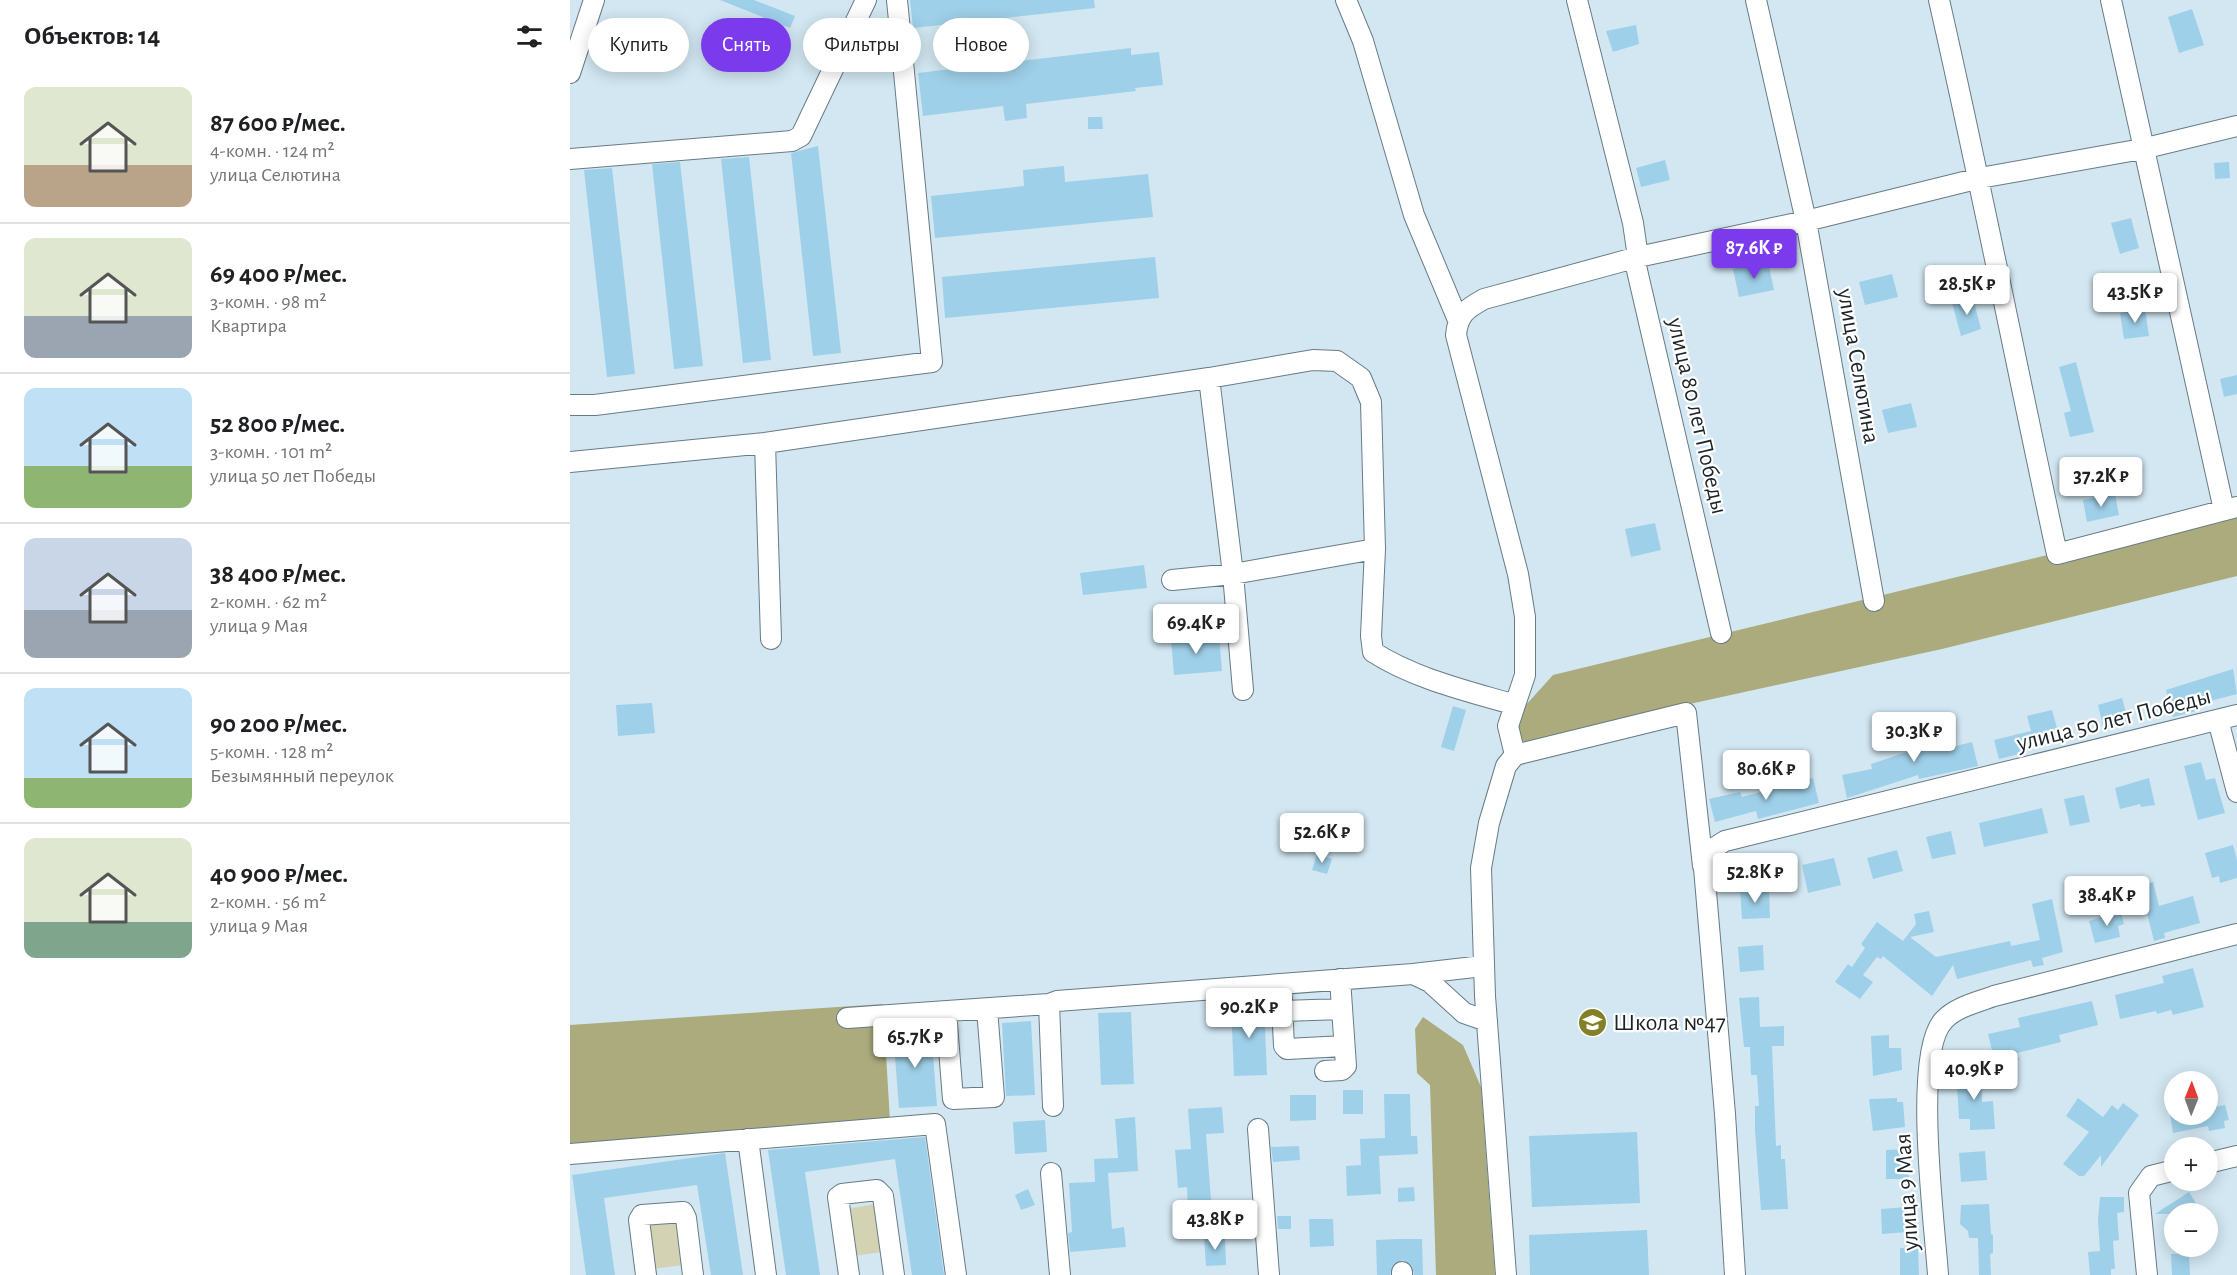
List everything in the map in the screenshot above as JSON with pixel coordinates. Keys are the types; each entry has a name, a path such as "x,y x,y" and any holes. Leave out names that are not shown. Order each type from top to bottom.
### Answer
{"street":[{"path":"570,73 594,0"},
{"path":"570,159 792,141 801,136 866,0"},
{"path":"570,405 596,405 932,362 897,0"},
{"path":"1346,0 1363,41 1414,215 1458,320"},
{"name":"улица 80 лет Победы","path":"1576,0 1633,223 1638,256 1636,266 1721,633"},
{"name":"улица Селютина","path":"1756,0 1806,221 1874,601"},
{"path":"1939,0 1980,178 1995,269 2057,554 2231,509 2142,149 2111,0"},
{"path":"1515,755 1508,726 1525,675 1525,617 1518,574 1456,334 1458,320 1463,311 1484,300 1638,256 1806,221 1980,178 2142,149 2237,126"},
{"path":"570,462 765,443 1209,378 1313,360 1337,361 1360,378 1371,402 1375,549 1371,636 1373,652 1389,662 1447,685 1515,705"},
{"path":"1209,378 1233,574 1243,690"},
{"path":"765,443 771,639"},
{"path":"1172,580 1233,574 1375,549"},
{"path":"1506,1275 1483,966 1481,868 1490,823 1506,766 1515,755 1686,713 1704,868 1725,1114 1735,1275"},
{"path":"2227,718 2237,792"},
{"name":"улица 50 лет Победы","path":"1704,868 1708,851 1725,841 2227,718"},
{"name":"улица 9 Мая","path":"1938,1275 1927,1102 1929,1058 1934,1036 1944,1020 1962,1008 1994,996 2237,934"},
{"path":"847,1018 1049,1004 1057,1001 1413,974 1483,966"},
{"path":"1413,974 1430,982 1464,1013 1487,1021"},
{"path":"1325,1071 1342,1070 1346,1066 1340,979"},
{"path":"1281,984 1284,1046 1287,1049 1344,1046"},
{"path":"1049,1004 1053,1106"},
{"path":"946,1012 953,1099 994,1097 987,1009"},
{"path":"1283,1011 1342,1009"},
{"path":"570,1154 935,1124 956,1275"},
{"path":"1258,1130 1269,1275"},
{"path":"748,1139 766,1275"},
{"path":"2218,1161 2237,1156"},
{"path":"1051,1173 1060,1275"},
{"path":"2146,1275 2139,1193 2151,1176 2164,1173"},
{"path":"849,1275 838,1197 842,1194 877,1190 883,1196 894,1275"},
{"path":"646,1275 639,1220 642,1215 676,1211 683,1212 686,1218 693,1275"}],"green space":[{"path":"2237,509 2237,576 1942,649 1676,707 1530,751 1516,730 1525,706 1553,675"},
{"path":"883,1004 890,1121 570,1145 570,1025"},
{"path":"1423,1017 1463,1045 1481,1087 1495,1275 1436,1275 1430,1085 1417,1073 1415,1029"},
{"path":"875,1204 882,1252 854,1256 847,1209"},
{"path":"676,1217 683,1265 652,1269 645,1222"}],"building":[{"path":"720,0 754,0 795,16 791,26 791,18 765,18"},
{"path":"910,0 1094,0 1095,8 1004,18 933,18 933,26 921,27 921,18 912,18"},
{"path":"2192,9 2204,45 2179,53 2168,17"},
{"path":"1636,25 1639,44 1613,52 1606,31"},
{"path":"1131,48 1131,55 1159,52 1163,85 1135,88 1136,91 1026,104 1027,118 1005,121 1003,106 923,116 918,73 1029,72 1029,60"},
{"path":"1088,117 1102,117 1103,129 1088,129"},
{"path":"818,146 841,353 813,356 791,153"},
{"path":"749,157 771,360 743,363 721,159"},
{"path":"1665,160 1670,180 1641,187 1636,168"},
{"path":"680,162 703,366 674,369 652,164"},
{"path":"2229,162 2230,178 2215,179 2214,163"},
{"path":"1064,166 1065,182 1148,174 1153,217 935,238 931,196 1024,186 1023,170"},
{"path":"612,168 635,374 607,377 584,170"},
{"path":"2131,218 2139,248 2120,254 2111,223"},
{"path":"1155,257 1159,298 945,318 942,277"},
{"path":"1768,262 1774,290 1739,297 1733,269"},
{"path":"1892,274 1898,297 1865,305 1859,282"},
{"path":"1973,298 1981,329 1961,336 1952,303"},
{"path":"2145,309 2149,336 2124,339 2120,313"},
{"path":"2076,362 2094,432 2070,437 2064,413 2071,411 2059,367"},
{"path":"2237,375 2237,394 2224,397 2220,379"},
{"path":"1911,403 1917,427 1888,433 1882,410"},
{"path":"2115,494 2119,515 2087,522 2083,500"},
{"path":"1655,523 1661,550 1631,557 1625,529"},
{"path":"1144,565 1147,588 1083,595 1080,573"},
{"path":"1219,635 1222,671 1174,675 1171,639"},
{"path":"2233,669 2237,694 2199,704 2200,710 2173,717 2166,690"},
{"path":"2122,698 2129,724 2104,730 2098,705"},
{"path":"652,703 655,733 618,736 616,705"},
{"path":"1453,706 1466,710 1454,751 1441,747"},
{"path":"2052,710 2059,735 2025,744 2027,752 1999,759 1994,740 2031,731 2027,716"},
{"path":"1938,713 1948,748 1972,742 1978,766 1919,779 1918,775 1847,798 1842,775 1872,769 1871,764 1931,744 1923,717"},
{"path":"2201,762 2206,780 2215,778 2225,813 2198,820 2184,766"},
{"path":"1813,778 1819,803 1758,819 1756,811 1715,822 1709,799 1740,792 1742,797"},
{"path":"2149,778 2155,805 2141,807 2140,804 2120,809 2115,788"},
{"path":"2084,795 2090,822 2070,826 2064,799"},
{"path":"2042,808 2048,833 1984,847 1979,823"},
{"path":"1951,831 1956,854 1932,859 1926,837"},
{"path":"2233,845 2237,860 2237,878 2220,883 2219,876 2212,878 2205,853"},
{"path":"1897,850 1903,871 1873,879 1867,858"},
{"path":"1317,854 1332,859 1327,874 1312,870"},
{"path":"1834,858 1841,885 1808,893 1802,865"},
{"path":"2153,882 2159,906 2193,896 2200,923 2164,933 2165,938 2154,941 2140,885"},
{"path":"1769,889 1770,918 1742,919 1740,890"},
{"path":"2052,899 2063,952 2042,958 2044,965 2033,967 2031,960 1957,979 1953,965 1932,996 1883,956 1881,959 1877,957 1863,975 1873,982 1860,999 1835,982 1848,964 1852,967 1865,948 1861,944 1877,922 1903,941 1916,924 1914,914 1929,911 1934,932 1910,937 1936,957 2010,941 2011,946 2040,940 2032,904"},
{"path":"2121,912 2124,924 2118,926 2120,937 2095,943 2089,921"},
{"path":"1763,945 1764,970 1740,972 1738,947"},
{"path":"2193,968 2204,1007 2173,1015 2171,1010 2157,1014 2156,1011 2120,1019 2115,995 2164,983 2162,976"},
{"path":"1759,997 1760,1027 1784,1026 1784,1046 1772,1046 1776,1146 1781,1145 1781,1159 1785,1159 1788,1209 1761,1210 1755,1130 1755,1106 1759,1106 1757,1075 1751,1075 1750,1047 1744,1047 1739,998"},
{"path":"2092,1001 2098,1025 2059,1035 2061,1042 2017,1053 2019,1060 1996,1066 1988,1034 2020,1027 2018,1018"},
{"path":"1264,1003 1267,1075 1234,1076 1231,1004"},
{"path":"1131,1012 1134,1084 1101,1085 1098,1013"},
{"path":"1031,1021 1035,1095 1006,1096 1002,1023"},
{"path":"931,1029 937,1106 899,1108 893,1032"},
{"path":"1889,1035 1889,1048 1901,1048 1902,1070 1873,1076 1871,1036"},
{"path":"1981,1069 1982,1102 1993,1101 1995,1129 1970,1130 1970,1119 1959,1119 1956,1070"},
{"path":"1343,1090 1363,1090 1363,1114 1343,1114"},
{"path":"1384,1094 1410,1094 1411,1136 1417,1136 1418,1154 1379,1156 1381,1194 1347,1196 1346,1166 1361,1165 1360,1139 1385,1138"},
{"path":"1290,1095 1316,1095 1316,1120 1290,1121"},
{"path":"1897,1098 1897,1102 1903,1102 1905,1127 1873,1131 1869,1099"},
{"path":"2078,1098 2103,1117 2112,1105 2118,1110 2123,1103 2139,1115 2101,1167 2101,1155 2084,1176 2079,1176 2063,1164 2089,1132 2066,1116"},
{"path":"2225,1105 2229,1120 2224,1121 2225,1128 2209,1131 2208,1126 2173,1133 2172,1125 2218,1125 2218,1106"},
{"path":"1222,1107 1224,1133 1206,1134 1213,1226 1185,1227 1184,1211 1188,1210 1187,1187 1178,1188 1175,1150 1191,1149 1188,1109"},
{"path":"1135,1117 1138,1171 1108,1173 1112,1229 1124,1227 1126,1247 1070,1252 1068,1233 1072,1232 1069,1183 1095,1182 1094,1159 1118,1158 1115,1119"},
{"path":"1045,1120 1047,1152 1015,1154 1013,1122"},
{"path":"1637,1132 1640,1203 1532,1207 1529,1136"},
{"path":"925,1137 944,1275 912,1275 895,1159 805,1172 820,1275 786,1275 768,1150"},
{"path":"1299,1146 1300,1160 1273,1162 1271,1147"},
{"path":"1908,1149 1909,1179 1886,1179 1886,1150"},
{"path":"1985,1151 1987,1180 1961,1182 1959,1153"},
{"path":"725,1153 743,1275 711,1275 697,1185 604,1198 615,1275 586,1275 572,1175"},
{"path":"1414,1187 1415,1201 1398,1202 1398,1188"},
{"path":"1028,1189 1035,1205 1021,1210 1015,1195"},
{"path":"2189,1192 2196,1203 2172,1203"},
{"path":"2100,1197 2124,1197 2124,1212 2117,1213 2119,1240 2113,1241 2115,1269 2111,1269 2111,1275 2090,1275 2088,1252 2100,1251 2098,1220"},
{"path":"1989,1204 1991,1234 1993,1235 1993,1253 1990,1254 1991,1275 1979,1275 1978,1238 1969,1238 1968,1231 1960,1224 1961,1205"},
{"path":"1907,1207 1908,1232 1882,1234 1881,1209"},
{"path":"2164,1208 2164,1214 2155,1214"},
{"path":"1277,1216 1291,1216 1291,1229 1278,1229"},
{"path":"1309,1219 1333,1219 1334,1246 1310,1247"},
{"path":"1647,1230 1649,1275 1530,1275 1529,1235"},
{"path":"1225,1236 1226,1265 1206,1266 1204,1237"},
{"path":"1422,1239 1423,1275 1414,1275 1412,1266 1403,1260 1392,1266 1390,1275 1377,1275 1376,1240"},
{"path":"1918,1247 1919,1275 1900,1275 1900,1248"},
{"path":"2171,1257 2189,1257 2190,1275 2172,1275"}],"place":[{"name":"Школа №47","path":"1592,1023"}]}
